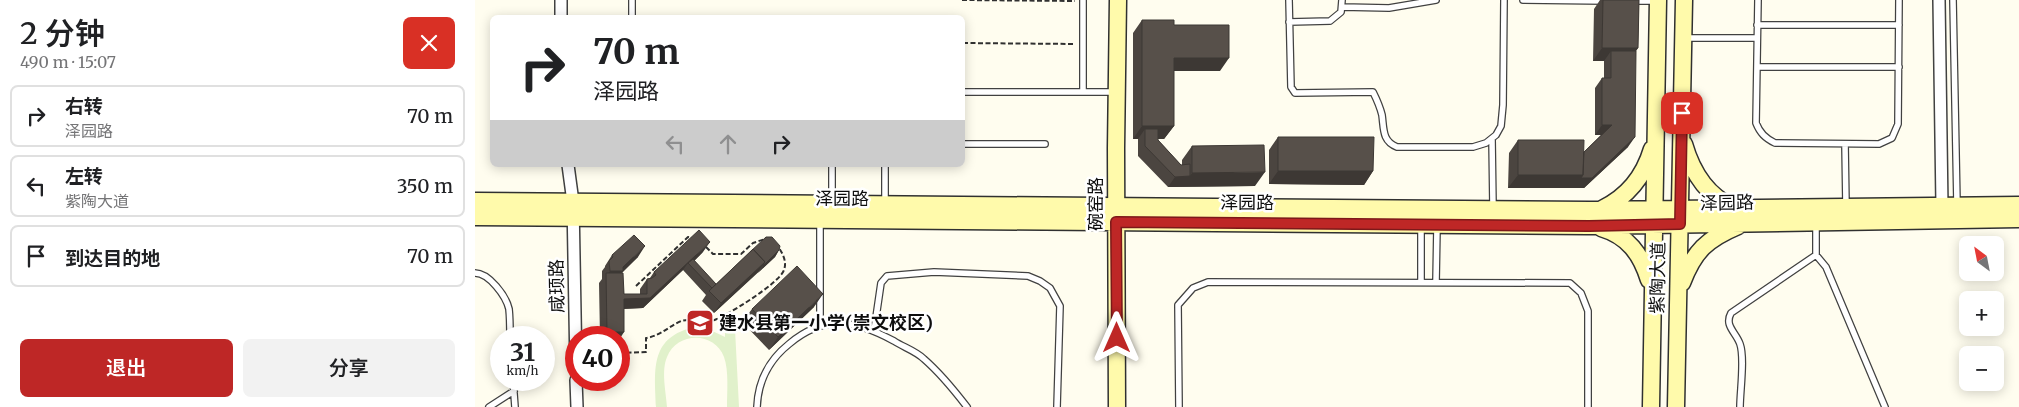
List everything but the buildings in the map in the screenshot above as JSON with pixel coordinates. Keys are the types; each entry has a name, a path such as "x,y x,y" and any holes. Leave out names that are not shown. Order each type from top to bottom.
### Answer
{"street":[{"path":"561,0 561,15"},
{"name":"碗窑路","path":"1117,407 1118,0"},
{"name":"紫陶大道","path":"1676,407 1684,0"},
{"path":"1939,0 1949,206"},
{"name":"紫陶大道","path":"1651,407 1658,1"},
{"path":"1601,210 1625,195 1641,174 1650,155 1656,130"},
{"path":"1681,132 1690,160 1701,182 1713,195 1734,208"},
{"name":"咸顼路","path":"568,167 573,210 575,326"},
{"name":"泽园路","path":"475,201 573,210 820,219 1493,209 1601,210 1654,217 1680,217 1744,223 2019,219"},
{"name":"泽园路","path":"475,216 573,210 885,204 1116,214 1429,224 1594,226 1654,217"},
{"name":"泽园路","path":"1680,217 1734,208 2019,205"},
{"path":"1678,294 1691,262 1702,247 1723,232 1744,223"},
{"path":"1594,226 1619,235 1632,246 1646,269 1653,293"},
{"path":"577,391 577,407"}],"lane":[{"path":"632,0 632,15"},
{"path":"1083,0 1083,92"},
{"path":"1289,0 1291,86 1295,93 1373,92 1379,105 1385,137 1392,145 1473,147 1492,139 1501,126 1504,0"},
{"path":"1289,22 1330,21 1339,15 1342,0"},
{"path":"1342,7 1389,8 1436,0"},
{"path":"1523,0 1610,1"},
{"path":"1758,0 1756,124 1760,132 1767,139 1775,143 1845,144 1884,143 1895,134 1898,124 1899,0"},
{"path":"1949,206 1953,0"},
{"path":"1629,1 1658,1"},
{"path":"1757,24 1899,25"},
{"path":"1683,38 1757,38"},
{"path":"1757,67 1899,67"},
{"path":"965,92 1117,92"},
{"path":"1492,139 1493,209"},
{"path":"965,144 1045,144"},
{"path":"1845,144 1846,207"},
{"path":"832,167 832,204"},
{"path":"885,167 885,204"},
{"path":"820,219 821,326"},
{"path":"1816,222 1816,255 1826,267 1885,407"},
{"path":"1421,282 1429,224"},
{"path":"1429,224 1436,282"},
{"path":"1740,407 1741,352 1739,342 1728,324 1731,313 1816,255"},
{"path":"874,332 881,282 887,276 934,272 1028,276 1034,278 1050,288 1059,306 1057,407"},
{"path":"475,273 481,273 487,278 504,299 509,308 510,326"},
{"path":"1179,407 1178,305 1187,293 1208,282 1570,283 1585,298 1588,311 1588,407"},
{"path":"757,407 763,379 775,357 798,337 821,326 835,322 851,323 874,332 922,357 952,388 967,407"},
{"path":"489,407 514,391 515,407"}],"path":[{"path":"962,0 1083,0"},
{"path":"965,43 1083,44"},
{"path":"636,286 688,237 697,239"},
{"path":"702,244 713,254 741,254 758,240 770,240"},
{"path":"630,353 646,352 646,338 666,331 682,320 703,322 718,319 764,290 785,269 785,259 777,245"}],"green space":[{"path":"691,328 706,328 725,337 725,330 735,329 739,407 727,407 727,369 724,357 719,349 704,339 695,338 679,343 667,357 664,375 667,407 656,407 655,381 657,358 668,340 677,333"}],"place":[{"name":"建水县第一小学(崇文校区)","path":"700,323"}],"route":[{"path":"1117,338 1116,222 1589,226 1680,224 1682,113"}]}
